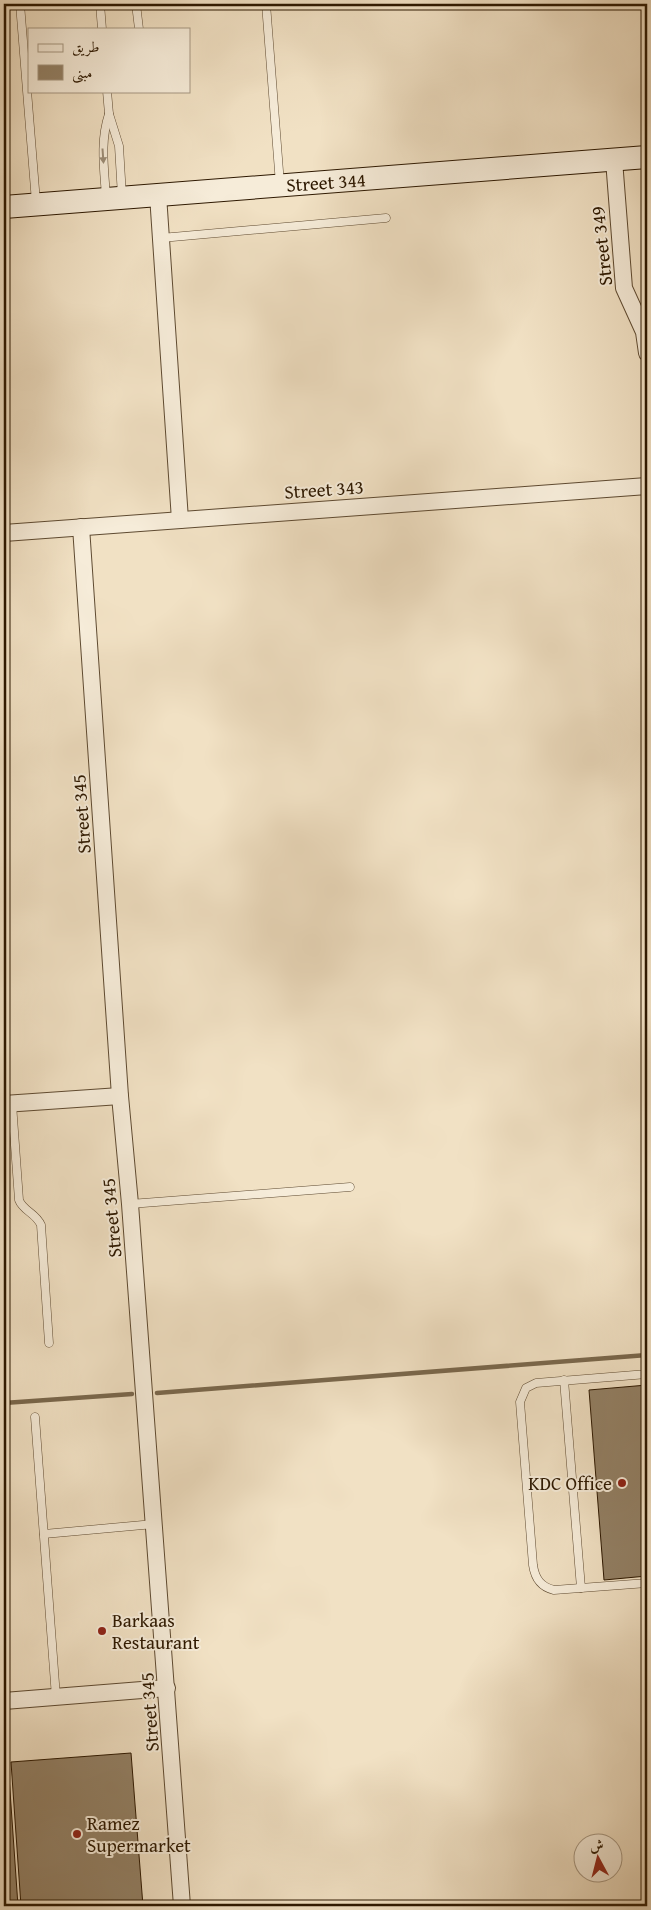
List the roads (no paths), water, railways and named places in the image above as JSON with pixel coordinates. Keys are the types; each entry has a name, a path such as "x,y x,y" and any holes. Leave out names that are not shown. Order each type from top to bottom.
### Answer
{"main road":[{"name":"Street 344","path":"4,207 647,157"}],"street":[{"name":"Street 349","path":"614,160 624,288 644,332 647,354"},
{"path":"158,195 180,520"},
{"name":"Street 343","path":"4,532 647,486"},
{"name":"Street 345","path":"81,527 120,1096 130,1204 182,1906"},
{"path":"8,1104 120,1096"},
{"path":"4,1701 167,1688"}],"lane":[{"path":"20,4 36,204"},
{"path":"100,4 102,28"},
{"path":"136,4 139,28"},
{"path":"266,4 280,186"},
{"path":"108,92 109,114 119,146 114,198"},
{"path":"109,114 102,147 114,198"},
{"path":"161,238 386,218"},
{"path":"8,1104 19,1200 21,1205 37,1217 41,1225 49,1342"},
{"path":"130,1204 350,1187"},
{"path":"647,1374 536,1382 523,1392 520,1402 534,1572 541,1584 554,1590 647,1583"},
{"path":"564,1380 581,1588"},
{"path":"35,1417 56,1697"},
{"path":"44,1534 154,1524"}],"waterway":[{"path":"157,1393 647,1355"},
{"path":"4,1403 132,1394"}],"place":[{"name":"KDC Office","path":"622,1483"},
{"name":"Barkaas Restaurant","path":"102,1631"},
{"name":"Ramez Supermarket","path":"77,1834"}]}
